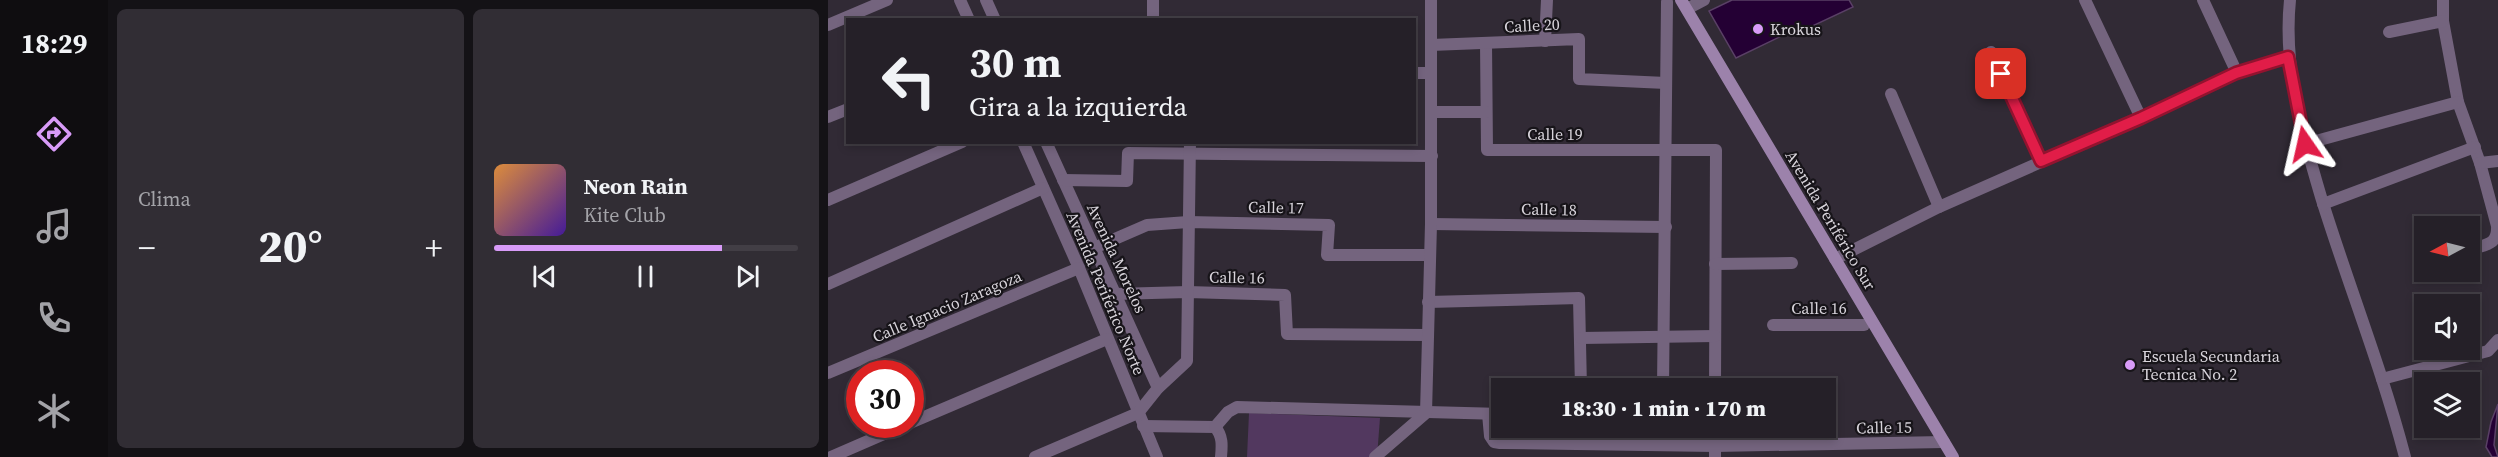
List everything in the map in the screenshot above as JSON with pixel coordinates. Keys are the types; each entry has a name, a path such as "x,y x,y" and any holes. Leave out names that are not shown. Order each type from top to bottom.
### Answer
{"street":[{"path":"828,25 887,0"},
{"path":"960,0 968,18"},
{"path":"986,0 994,18"},
{"path":"1153,0 1153,18"},
{"path":"1375,457 1426,413 1432,156 1431,0"},
{"path":"1545,41 1547,0"},
{"path":"1684,5 1704,0"},
{"path":"2085,0 2141,118"},
{"path":"2203,0 2236,73"},
{"path":"2290,0 2287,29 2288,57 2305,144 2382,379 2405,457"},
{"path":"2443,0 2443,21 2458,102 2480,163 2497,236 2493,242 2480,246"},
{"path":"1663,378 1667,2"},
{"name":"Avenida Periférico Sur","path":"1684,5 1953,457"},
{"path":"2389,32 2443,21"},
{"name":"Calle 20","path":"1431,45 1579,39 1580,79 1666,83"},
{"path":"1432,112 1486,112 1485,44"},
{"path":"1992,52 2041,161"},
{"path":"1835,259 1940,207 2141,118 2236,73 2288,57"},
{"path":"1416,73 1431,73"},
{"path":"1891,94 1940,207"},
{"path":"2305,144 2458,102"},
{"path":"828,117 846,110"},
{"name":"Calle 19","path":"1486,112 1487,150 1716,150 1715,264"},
{"path":"828,200 957,144"},
{"name":"Avenida Periférico Norte","path":"1024,144 1079,268 1157,457"},
{"name":"Avenida Morelos","path":"1047,144 1158,388"},
{"path":"1063,180 1127,181 1128,153 1150,147 1432,156"},
{"path":"2324,204 2475,147"},
{"path":"1035,457 1138,413 1158,388 1187,361 1190,148"},
{"path":"2480,163 2498,161"},
{"path":"828,284 1044,188"},
{"name":"Calle 17","path":"1094,248 1147,225 1188,222 1329,225 1327,255 1430,255"},
{"name":"Calle 18","path":"1431,224 1666,227"},
{"path":"1715,378 1715,264 1792,263"},
{"name":"Calle Ignacio Zaragoza","path":"828,373 1079,268"},
{"name":"Calle 16","path":"1115,294 1188,292 1285,295 1287,334 1428,335"},
{"path":"1428,302 1579,298 1581,378"},
{"name":"Calle 16","path":"1773,325 1864,325"},
{"path":"1581,338 1715,336"},
{"path":"924,418 1107,339"},
{"path":"2382,379 2488,351 2498,340"},
{"path":"1215,427 1228,412 1237,407 1488,414"},
{"name":"Calle 15","path":"1488,414 1490,436 1494,442 1500,443 1715,451 1944,442"},
{"path":"1143,426 1215,427 1220,432 1221,457"},
{"path":"831,457 876,438"}],"shaded area":[{"name":"Krokus","path":"1732,0 1849,0 1853,7 1802,31 1798,28 1736,58 1709,11"},
{"path":"2498,404 2494,445 2498,457 2492,457 2486,447 2491,422"},
{"path":"1249,413 1380,418 1377,457 1247,457"}],"place":[{"name":"Krokus","path":"1758,29"},
{"name":"Escuela Secundaria Tecnica No. 2","path":"2130,365"}],"route":[{"path":"2001,74 2041,161 2141,118 2236,73 2288,57 2305,144"}]}
